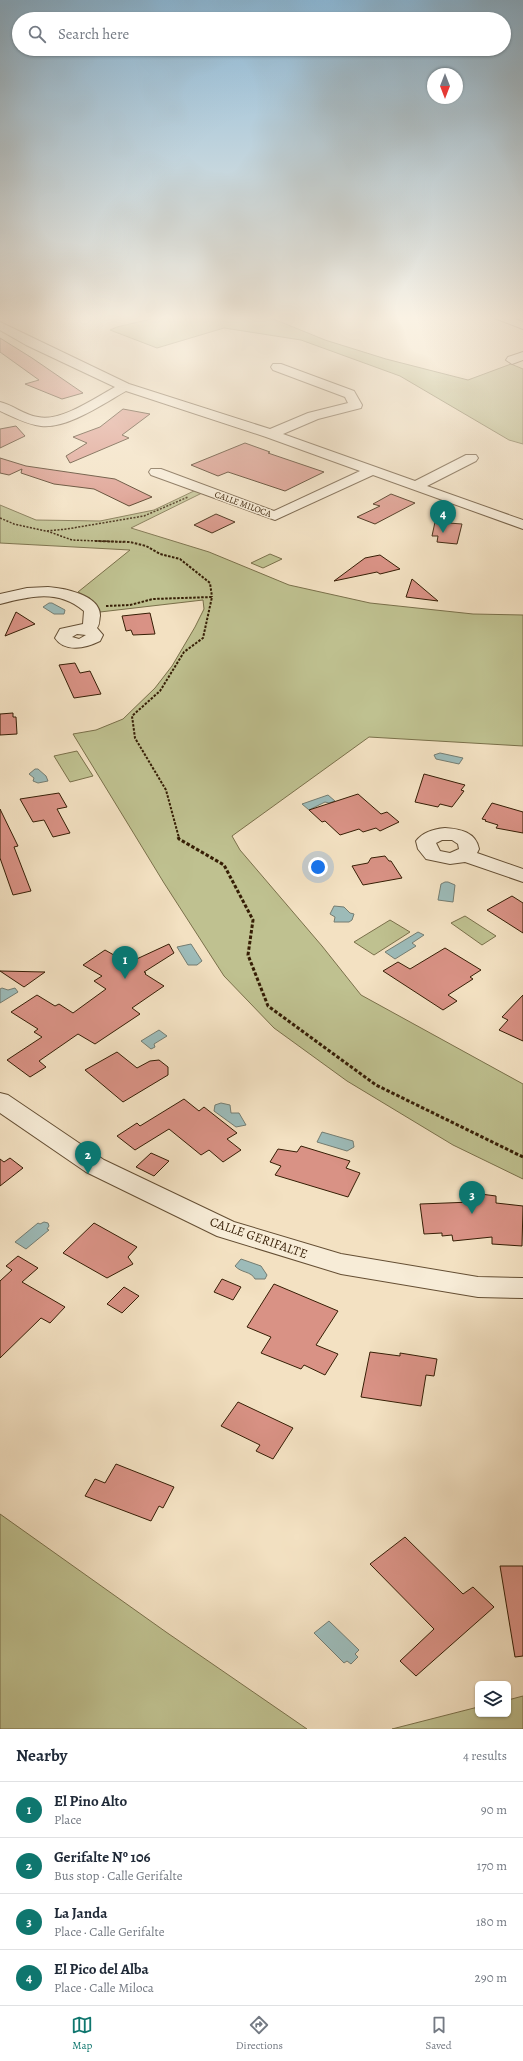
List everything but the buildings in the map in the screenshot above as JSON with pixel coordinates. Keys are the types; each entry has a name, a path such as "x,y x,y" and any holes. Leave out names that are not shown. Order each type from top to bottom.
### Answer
{"street":[{"path":"0,406 31,420 47,422 60,419 107,396"},
{"path":"152,396 271,434 523,525"},
{"path":"271,434 312,416 356,405 351,396"},
{"path":"416,486 471,458"},
{"name":"CALLE MILOCA","path":"156,472 275,516 371,471"},
{"path":"0,599 22,593 49,592 74,596 92,610 91,625 87,629"},
{"path":"465,855 523,876"},
{"name":"CALLE GERIFALTE","path":"0,1101 95,1166 226,1229 341,1264 478,1287 523,1288"}],"path":[{"path":"46,531 67,529 144,516 162,510 204,490"},
{"path":"0,518 14,524 46,531 72,540 130,542 146,546 160,554 180,559 210,583 212,597 203,638 184,652 160,691 132,716 133,724 135,738 166,790 179,839 224,865 253,920 248,955 268,1006 376,1085 523,1157"},
{"path":"92,610 111,605 130,605 153,599 212,597"}],"green space":[{"path":"434,396 523,396 523,444 509,440"},
{"path":"196,490 202,493 131,528 209,552 289,585 370,603 473,614 523,615 523,746 369,737 232,836 240,850 322,946 361,995 523,1084 523,1179 453,1145 347,1081 274,1028 224,976 164,883 73,734 96,730 123,719 155,688 172,666 195,627 204,609 203,600 100,612 90,598 78,592 130,550 0,543 0,505 36,520 100,521 154,510"},
{"path":"270,554 282,559 263,568 251,563"},
{"path":"77,751 93,776 70,782 54,756"},
{"path":"465,916 496,936 482,945 451,923"},
{"path":"390,920 410,932 374,955 354,942"},
{"path":"0,1514 166,1632 307,1729 0,1729"},
{"path":"523,1696 523,1729 392,1729 475,1708 475,1717 511,1717 511,1699"}],"water":[{"path":"49,603 52,603 65,610 64,614 54,614 43,607"},
{"path":"440,753 463,758 459,764 436,759 434,755"},
{"path":"35,769 38,769 46,776 48,781 38,783 33,781 34,778 29,774"},
{"path":"328,795 335,801 329,803 325,802 309,810 302,804"},
{"path":"445,882 455,885 453,902 438,900 441,884"},
{"path":"334,906 344,907 350,913 354,914 352,920 349,922 334,922 335,917 330,914"},
{"path":"418,932 424,935 412,943 416,946 395,959 385,952"},
{"path":"191,944 202,961 197,965 188,965 177,947"},
{"path":"2,988 8,990 15,988 18,992 0,1003 0,989"},
{"path":"159,1030 167,1036 154,1044 155,1047 151,1049 141,1041"},
{"path":"221,1103 230,1105 231,1113 239,1113 246,1125 236,1127 214,1111 215,1105"},
{"path":"322,1132 353,1141 354,1147 347,1151 317,1142"},
{"path":"44,1222 48,1223 49,1226 47,1229 49,1230 26,1249 15,1242 38,1223 40,1224"},
{"path":"241,1259 261,1266 267,1275 265,1279 255,1279 253,1276 237,1268 235,1266"},
{"path":"329,1621 359,1650 355,1654 358,1657 351,1664 347,1661 344,1663 314,1633"}],"place":[{"name":"El Pico del Alba","path":"443,533"},
{"name":"El Pino Alto","path":"125,979"},
{"name":"Gerifalte Nº 106","path":"88,1174"},
{"name":"La Janda","path":"472,1214"}]}
